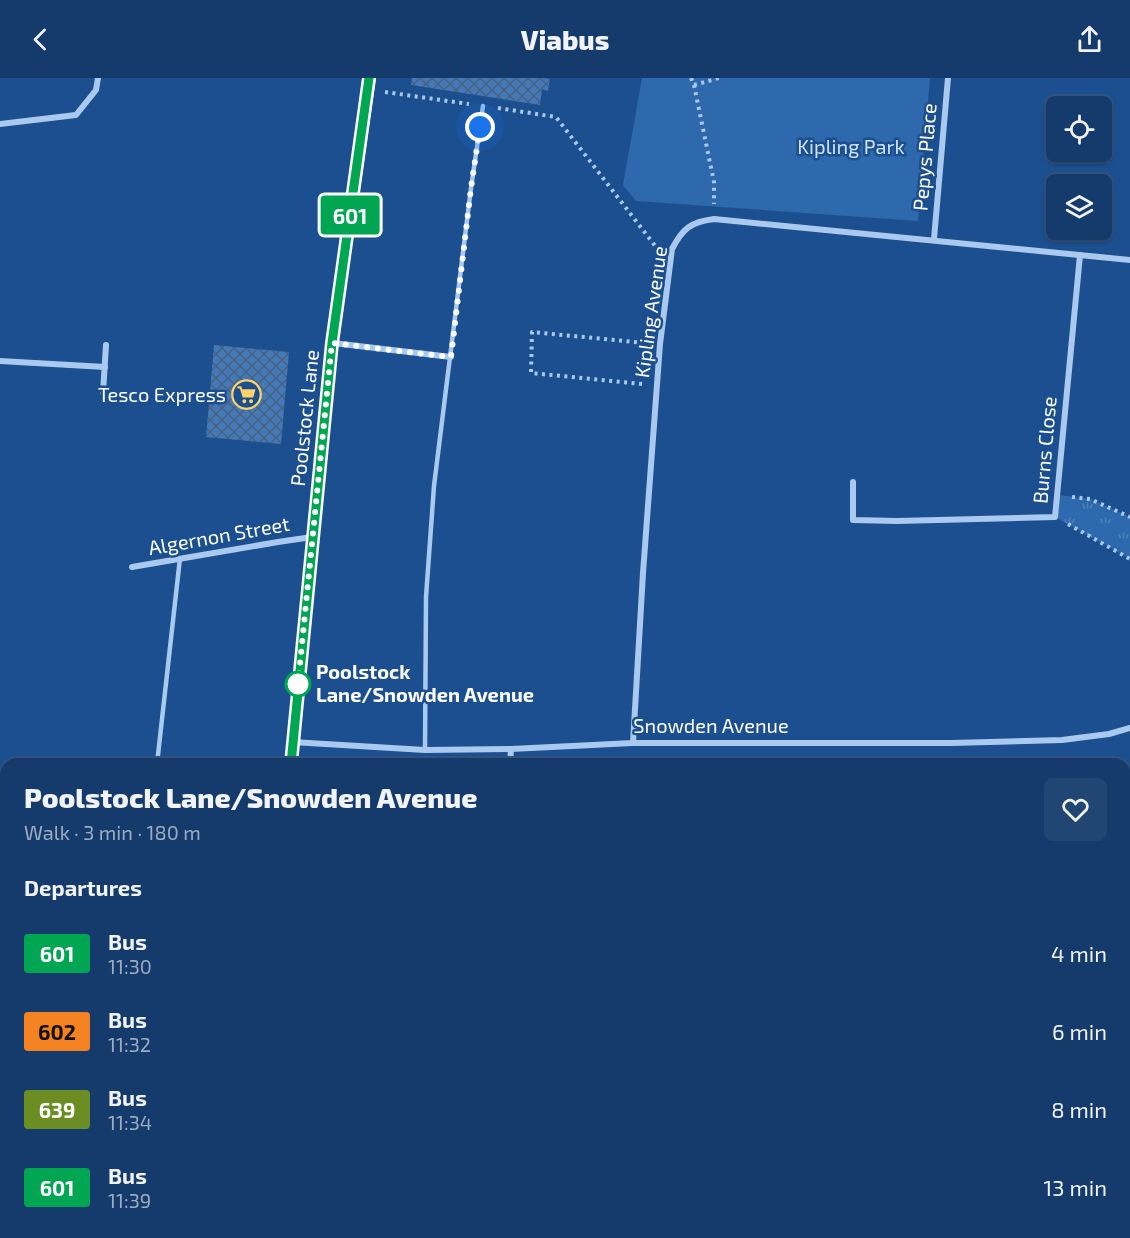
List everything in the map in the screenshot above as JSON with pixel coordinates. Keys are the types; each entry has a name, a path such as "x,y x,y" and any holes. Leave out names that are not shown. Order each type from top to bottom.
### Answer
{"main road":[{"name":"Poolstock Lane","path":"291,758 332,343 369,84"}],"street":[{"path":"0,124 76,115 96,90 98,78"},
{"name":"Pepys Place","path":"934,239 948,78"},
{"name":"Kipling Avenue","path":"633,743 660,344 669,264 672,249 679,236 689,227 701,221 714,219 1130,260"},
{"name":"Burns Close","path":"853,482 853,520 1055,517 1080,255"},
{"path":"332,343 451,357"},
{"path":"103,393 106,345"},
{"path":"0,361 105,367"},
{"name":"Algernon Street","path":"132,567 312,537"},
{"name":"Snowden Avenue","path":"292,742 425,750 511,749 633,743 952,743 1062,740 1109,734 1130,728"},
{"path":"510,758 511,749"}],"lane":[{"path":"425,750 426,597 434,486 483,106"},
{"path":"158,758 180,558"}],"path":[{"path":"692,78 714,182 714,219"},
{"path":"694,85 719,78"},
{"path":"369,84 483,106 556,117 669,264"},
{"path":"657,386 531,373 532,332 660,344"},
{"path":"1058,495 1090,499 1130,517"},
{"path":"1055,517 1130,559"}],"green space":[{"name":"Kipling Park","path":"642,78 930,78 918,221 636,201 623,185"},
{"path":"1058,495 1090,499 1130,517 1130,559 1055,517"}],"building":[{"path":"412,78 550,79 548,91 542,89 540,105 411,85"},
{"name":"Tesco Express","path":"214,345 289,352 281,444 206,437"}],"bus line":[{"name":"601","path":"291,758 332,343 369,78"}],"place":[{"name":"Tesco Express","path":"247,395"},
{"name":"Poolstock Lane/Snowden Avenue","path":"298,684"}],"route":[{"path":"298,684 332,343 451,357 480,127"}]}
